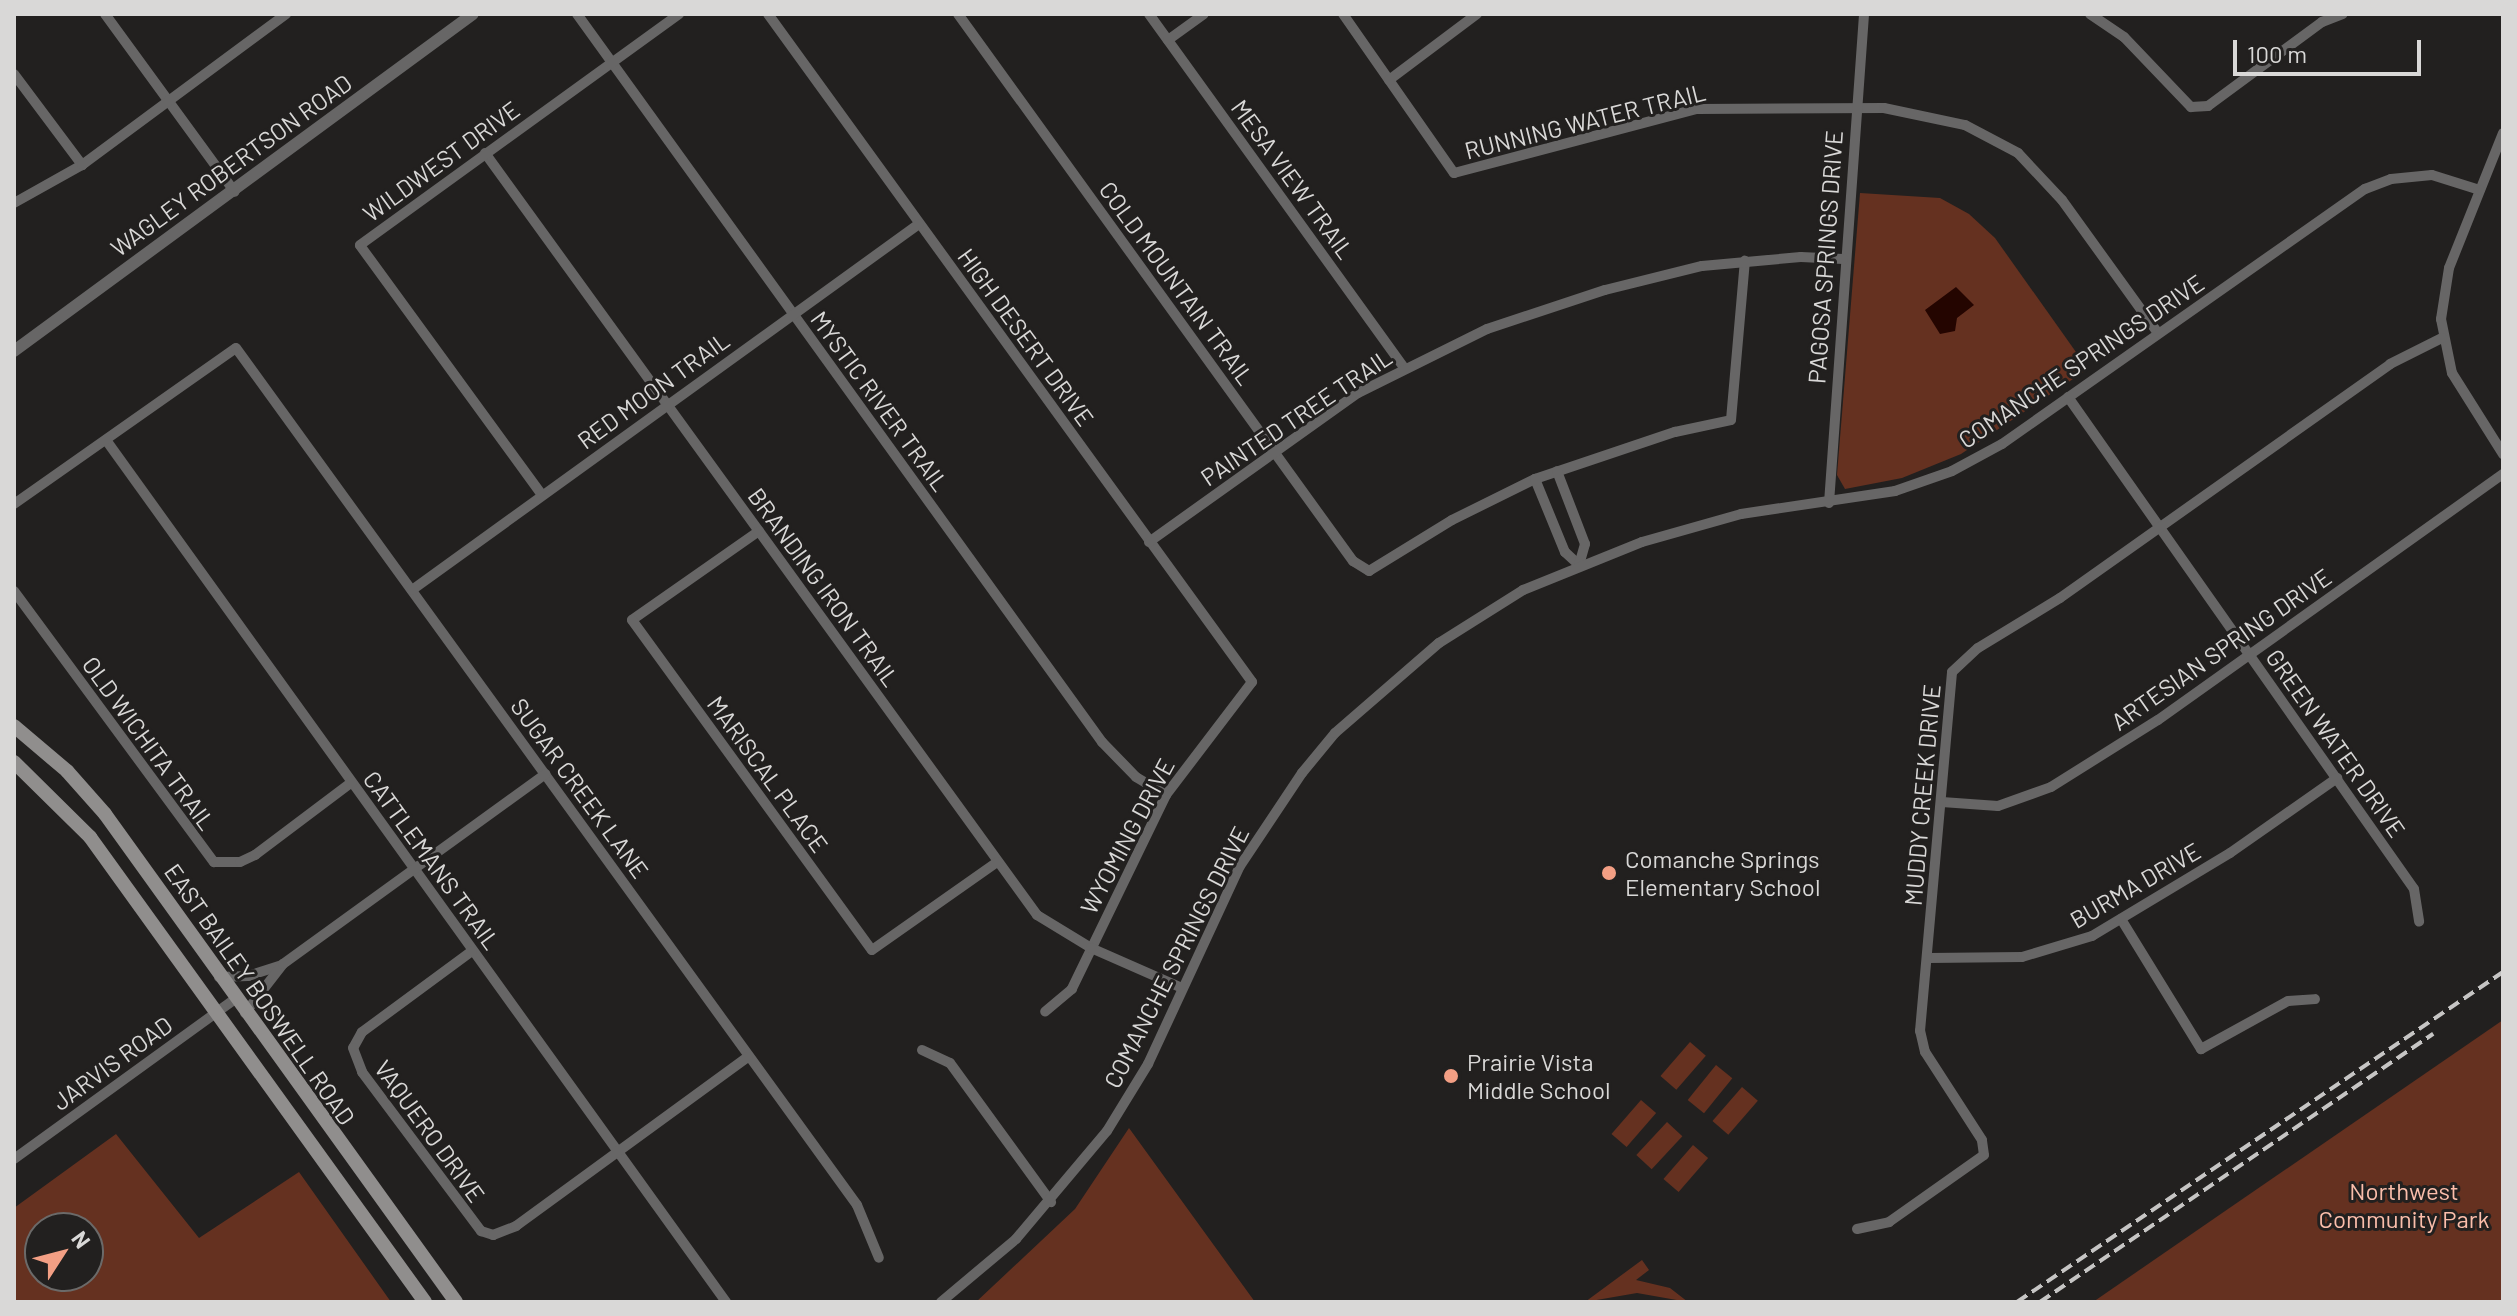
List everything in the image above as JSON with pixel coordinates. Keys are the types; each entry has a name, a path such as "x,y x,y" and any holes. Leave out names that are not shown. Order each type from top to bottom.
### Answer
{"main road":[{"name":"EAST BAILEY BOSWELL ROAD","path":"14,726 67,771 105,814 244,1014 456,1302"},
{"name":"EAST BAILEY BOSWELL ROAD","path":"14,762 90,837 425,1302"}],"street":[{"path":"105,14 235,192"},
{"path":"14,203 82,165 286,14"},
{"name":"WAGLEY ROBERTSON ROAD","path":"14,351 235,192 473,14"},
{"name":"MYSTIC RIVER TRAIL","path":"577,14 1102,742 1136,777 1166,795"},
{"name":"WILDWEST DRIVE","path":"542,495 360,245 679,14"},
{"name":"HIGH DESERT DRIVE","path":"768,14 1252,682"},
{"name":"COLD MOUNTAIN TRAIL","path":"958,14 1353,561 1369,571 1452,520 1535,479"},
{"name":"MESA VIEW TRAIL","path":"1149,14 1404,367"},
{"path":"1168,40 1204,14"},
{"name":"RUNNING WATER TRAIL","path":"1343,14 1454,173 1697,109 1855,107 1965,125 2018,153 2062,200 2158,333"},
{"path":"1389,80 1477,14"},
{"name":"PAGOSA SPRINGS DRIVE","path":"1829,503 1843,259 1864,14"},
{"path":"2090,14 2124,37 2191,107 2208,106 2318,18 2343,14"},
{"path":"14,74 82,165"},
{"path":"2503,133 2444,286 2442,338 2460,388 2503,454"},
{"name":"BRANDING IRON TRAIL","path":"485,153 1037,915 1091,948 1180,987"},
{"name":"COMANCHE SPRINGS DRIVE","path":"941,1302 995,1260 1051,1202 1092,1153 1137,1084 1180,987 1254,843 1335,733 1453,633 1509,598 1579,565 1712,521 1895,491 1952,471 2068,397 2377,184 2432,175 2480,190"},
{"name":"RED MOON TRAIL","path":"412,590 919,224"},
{"name":"PAINTED TREE TRAIL","path":"1149,542 1275,452 1404,367 1550,307 1652,277 1745,261 1843,259"},
{"path":"1557,471 1585,544 1579,565 1565,552 1535,479 1557,471 1675,432 1731,420 1745,261"},
{"name":"MUDDY CREEK DRIVE","path":"1857,1229 1889,1222 1984,1155 1982,1140 1922,1041 1952,672 1957,664 2390,364 2442,338"},
{"name":"SUGAR CREEK LANE","path":"106,440 236,348 857,1205 879,1258"},
{"name":"GREEN WATER DRIVE","path":"2068,397 2161,525 2414,889 2419,922"},
{"path":"14,504 106,440"},
{"name":"CATTLEMANS TRAIL","path":"106,440 726,1302"},
{"name":"ARTESIAN SPRING DRIVE","path":"1942,802 1998,806 2038,795 2158,720 2503,474"},
{"name":"MARISCAL PLACE","path":"759,531 632,620 872,950 997,862"},
{"name":"OLD WICHITA TRAIL","path":"14,591 214,862 240,862 255,855 352,782"},
{"name":"WYOMING DRIVE","path":"1045,1012 1072,989 1166,795 1252,682"},
{"path":"244,1014 283,964 545,774"},
{"name":"BURMA DRIVE","path":"1929,958 1998,960 2045,953 2121,919 2240,847 2337,778"},
{"path":"2121,919 2201,1049 2288,1001 2315,999"},
{"name":"VAQUERO DRIVE","path":"472,951 362,1032 353,1048 362,1072 474,1226 493,1235 516,1226 617,1151"},
{"path":"218,977 248,976 283,964"},
{"name":"JARVIS ROAD","path":"14,1159 234,1000"},
{"path":"922,1050 950,1063 1051,1202"},
{"path":"617,1151 748,1057"}],"green space":[{"path":"1860,193 1940,198 1969,214 1995,238 2088,369 1961,454 1902,478 1845,489 1837,475"},
{"name":"Northwest Community Park","path":"2503,1020 2503,1302 2093,1302 2228,1209"},
{"path":"1690,1042 1706,1056 1676,1090 1660,1076"},
{"path":"1716,1065 1732,1078 1704,1113 1688,1100"},
{"path":"1742,1087 1758,1101 1728,1135 1712,1121"},
{"path":"1641,1100 1656,1113 1627,1147 1611,1134"},
{"path":"1667,1122 1682,1136 1652,1169 1636,1155"},
{"path":"1129,1128 1255,1302 976,1302 1075,1209"},
{"path":"116,1134 199,1238 299,1172 391,1302 14,1302 14,1208"},
{"path":"1693,1145 1708,1158 1679,1192 1663,1179"},
{"path":"1642,1260 1649,1270 1636,1280 1670,1288 1688,1302 1637,1293 1585,1302"}],"shaded area":[{"path":"1956,287 1974,305 1957,318 1955,331 1940,334 1925,310"}],"railway":[{"path":"2017,1302 2503,972"},
{"path":"2040,1302 2433,1034"}],"place":[{"name":"Comanche Springs Elementary School","path":"1609,873"},
{"name":"Prairie Vista Middle School","path":"1451,1076"}]}
